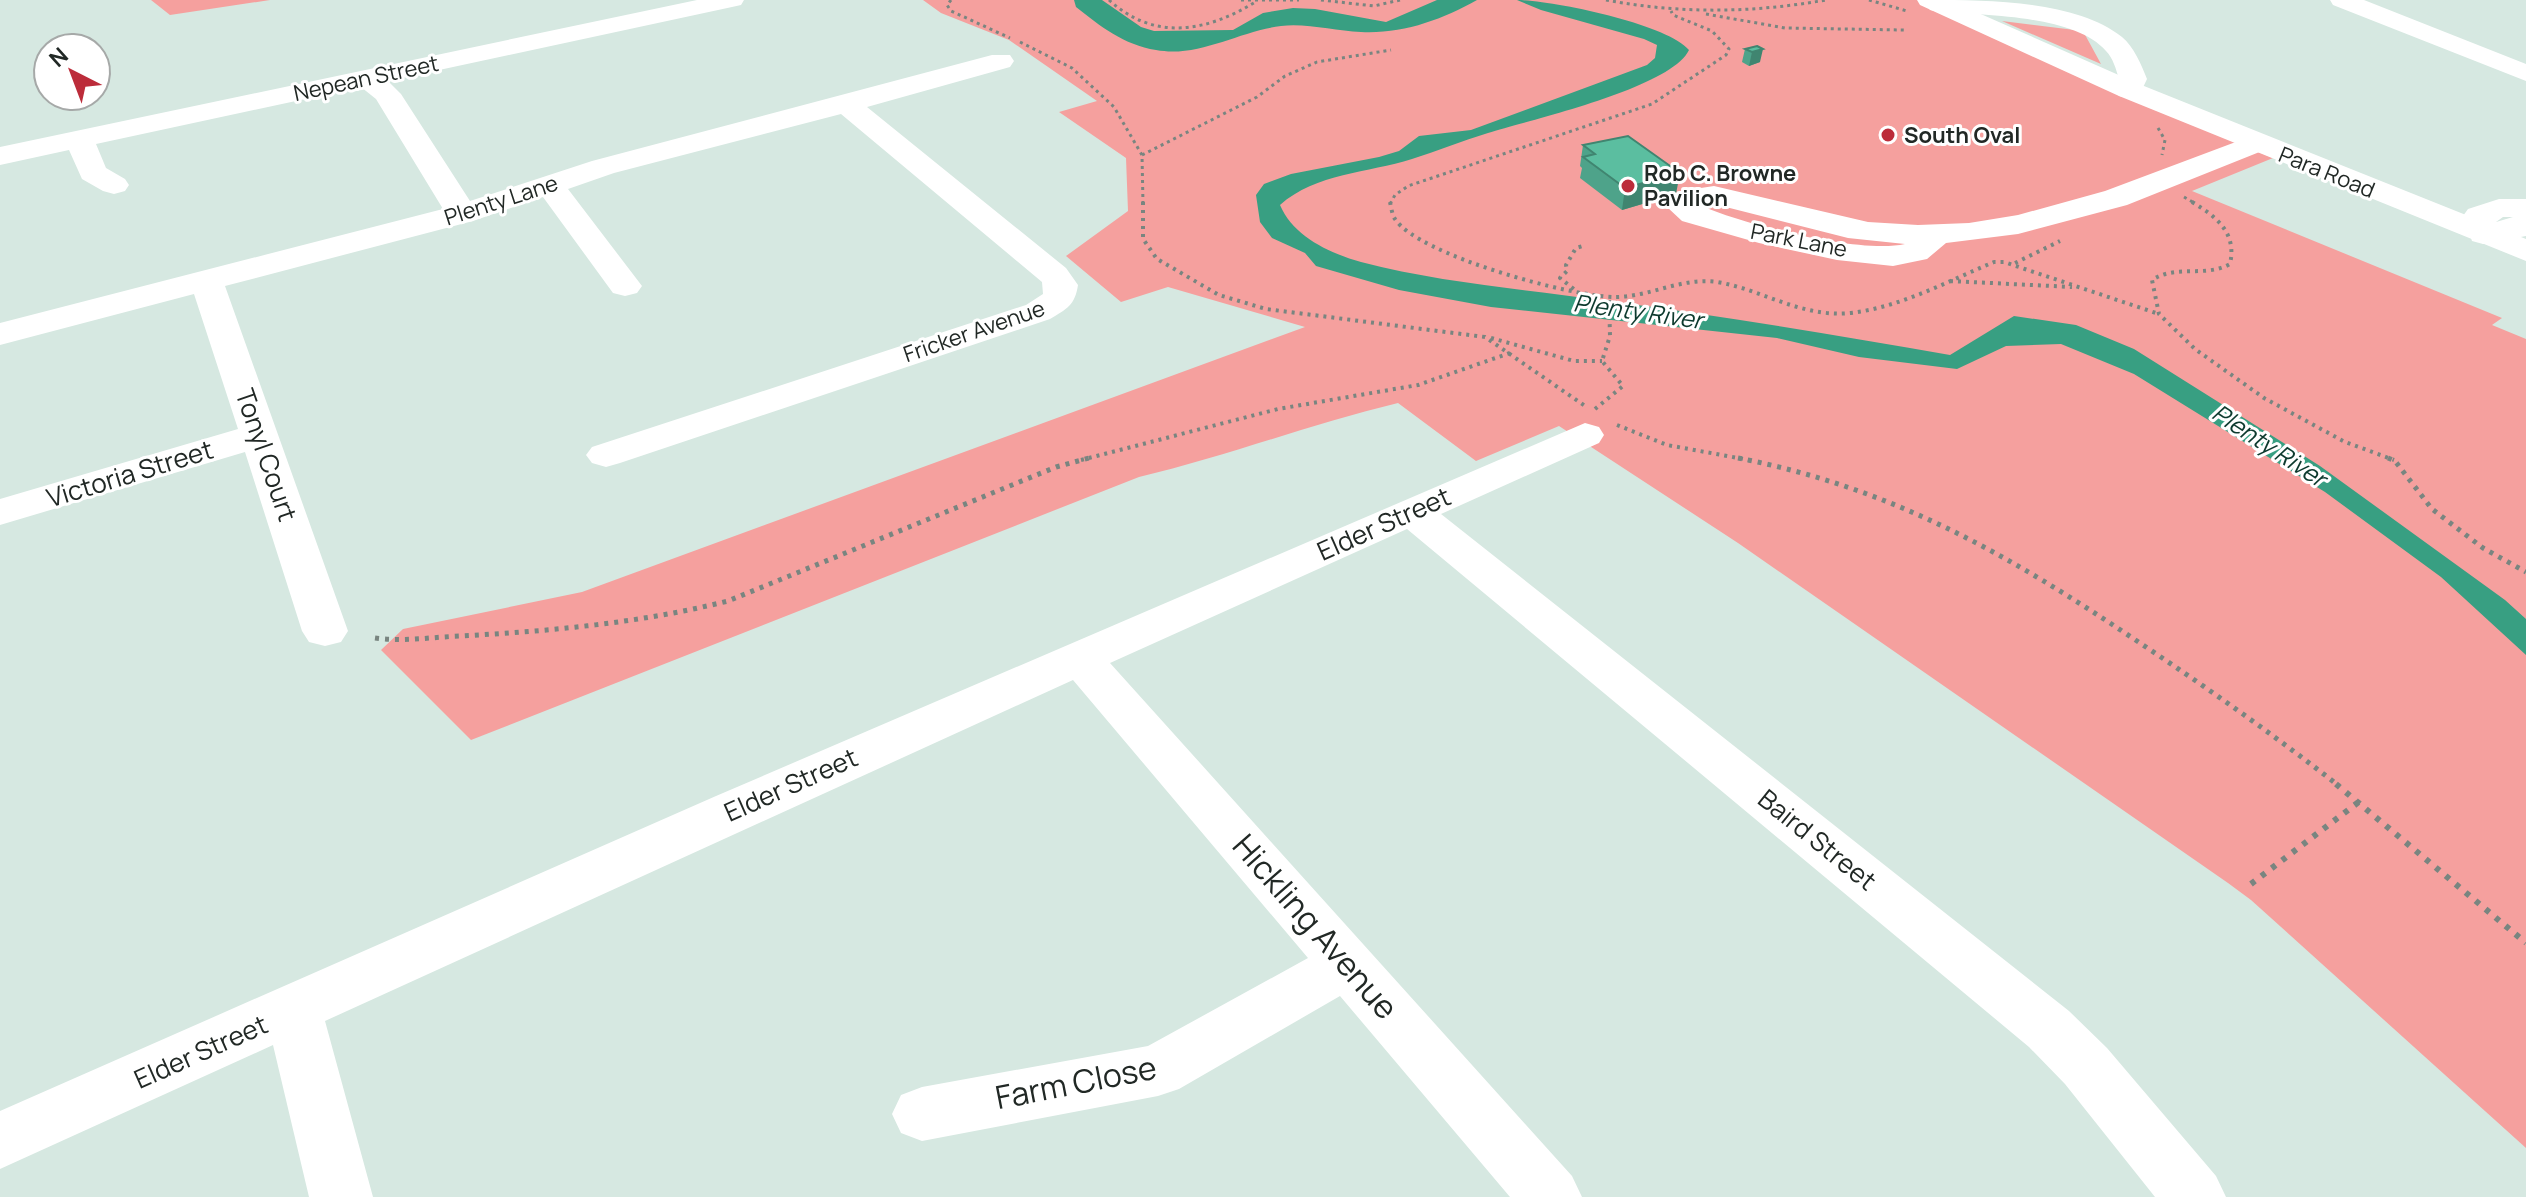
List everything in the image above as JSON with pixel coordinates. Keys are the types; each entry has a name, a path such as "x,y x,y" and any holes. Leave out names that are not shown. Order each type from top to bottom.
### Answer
{"street":[{"name":"Nepean Street","path":"0,156 378,82 732,0"},
{"path":"2342,0 2526,73"},
{"name":"Para Road","path":"1934,3 2055,18 2108,38 2117,47 2133,76 2129,90"},
{"name":"Para Road","path":"1934,3 2129,90 2526,251"},
{"name":"Plenty Lane","path":"0,334 462,214 603,167 1001,61"},
{"path":"378,82 462,214"},
{"name":"Fricker Avenue","path":"606,455 1038,312 1059,299 1061,285 1054,275 846,104"},
{"path":"79,139 93,173 114,185"},
{"name":"Park Lane","path":"1937,235 1913,253 1873,253 1777,238 1693,214 1683,207 1692,198 1714,195 1846,228 1891,234 1937,235 1988,229 2056,215 2157,185 2257,143"},
{"path":"550,185 625,286"},
{"path":"2526,208 2499,208 2479,216 2483,234 2518,228 2526,223"},
{"name":"Tonyl Court","path":"206,279 325,631"},
{"name":"Elder Street","path":"0,1141 564,886 1412,512 1589,423"},
{"name":"Victoria Street","path":"0,512 260,435"},
{"name":"Baird Street","path":"1412,512 2049,1029 2086,1066 2194,1197"},
{"name":"Hickling Avenue","path":"1080,658 1550,1197"},
{"name":"Farm Close","path":"922,1114 1158,1070 1348,964"},
{"path":"293,1010 341,1197"}],"path":[{"path":"951,0 947,5 951,11 1072,68 1114,107 1142,155 1143,239 1157,259 1219,295 1266,309 1485,337 1574,361 1602,361 1623,386 1589,423"},
{"path":"1109,0 1123,14 1146,27 1213,25 1257,1"},
{"path":"1241,0 1299,0"},
{"path":"1321,0 1374,6 1400,0"},
{"path":"1606,0 1671,11 1705,13 1783,8 1826,0"},
{"path":"1671,11 1673,15 1703,26 1723,39 1729,49 1726,55 1652,104 1572,133 1427,178 1393,196 1391,213 1405,228 1456,256 1523,281 1580,295 1610,297 1672,283 1700,281 1737,288 1804,312 1864,312 1994,262 2014,263 2159,314 2195,349 2264,398 2345,442 2395,461 2432,509 2483,548 2526,572"},
{"path":"1705,13 1785,28 1904,30"},
{"path":"1142,155 1257,97 1285,76 1317,62 1391,50"},
{"path":"2157,185 2213,214 2232,241 2232,258 2224,269 2162,273 2152,280 2159,314"},
{"path":"2014,263 2066,238"},
{"path":"1580,295 1560,278 1567,271 1566,265 1576,248 1583,246"},
{"path":"1948,281 1996,281 2081,289"},
{"path":"1602,361 1610,336 1607,301 1610,297"},
{"path":"1485,337 1510,353 1589,423 1644,439 1821,479 1896,504 1963,533 2030,570 2169,661 2360,801 2526,943"},
{"path":"375,638 514,633 626,623 687,612 728,601 1056,467 1278,409 1418,385 1510,353"},
{"path":"2251,884 2360,801"}],"shaded area":[{"path":"151,0 270,0 170,15"},
{"path":"923,0 1918,0 2057,67 2273,158 2192,191 2502,318 2492,325 2526,339 2526,1148 2251,900 1738,543 1559,426 1476,461 1398,403 1333,420 1139,477 471,740 381,650 403,629 582,592 1305,327 1168,287 1121,302 1066,256 1128,211 1126,158 1059,112 1097,101 1009,40 941,13"},
{"path":"2002,21 2083,31 2101,64"}],"water":[{"path":"1074,0 1102,0 1141,27 1154,31 1233,30 1263,13 1293,8 1386,22 1437,0 1477,0 1450,14 1392,31 1281,26 1203,47 1172,51 1156,50 1123,39 1076,7"},
{"name":"Plenty River","path":"1517,0 1608,15 1658,31 1689,50 1677,64 1629,90 1412,159 1310,186 1280,205 1294,226 1313,242 1337,254 1422,275 1736,319 1950,355 2014,316 2076,325 2134,349 2320,466 2505,600 2526,619 2526,655 2441,577 2325,492 2134,374 2061,344 2006,346 1957,369 1859,357 1777,338 1491,307 1399,290 1316,266 1305,253 1272,238 1260,222 1256,195 1264,184 1291,174 1399,151 1419,136 1471,130 1647,65 1655,58 1657,45 1644,39 1541,10"}],"building":[{"path":"1757,46 1763,49 1752,52 1745,49"},
{"path":"1628,136 1680,173 1625,188 1583,157 1595,154 1583,145"}],"place":[{"name":"South Oval","path":"1888,135"},
{"name":"Rob C. Browne Pavilion","path":"1628,186"}]}
